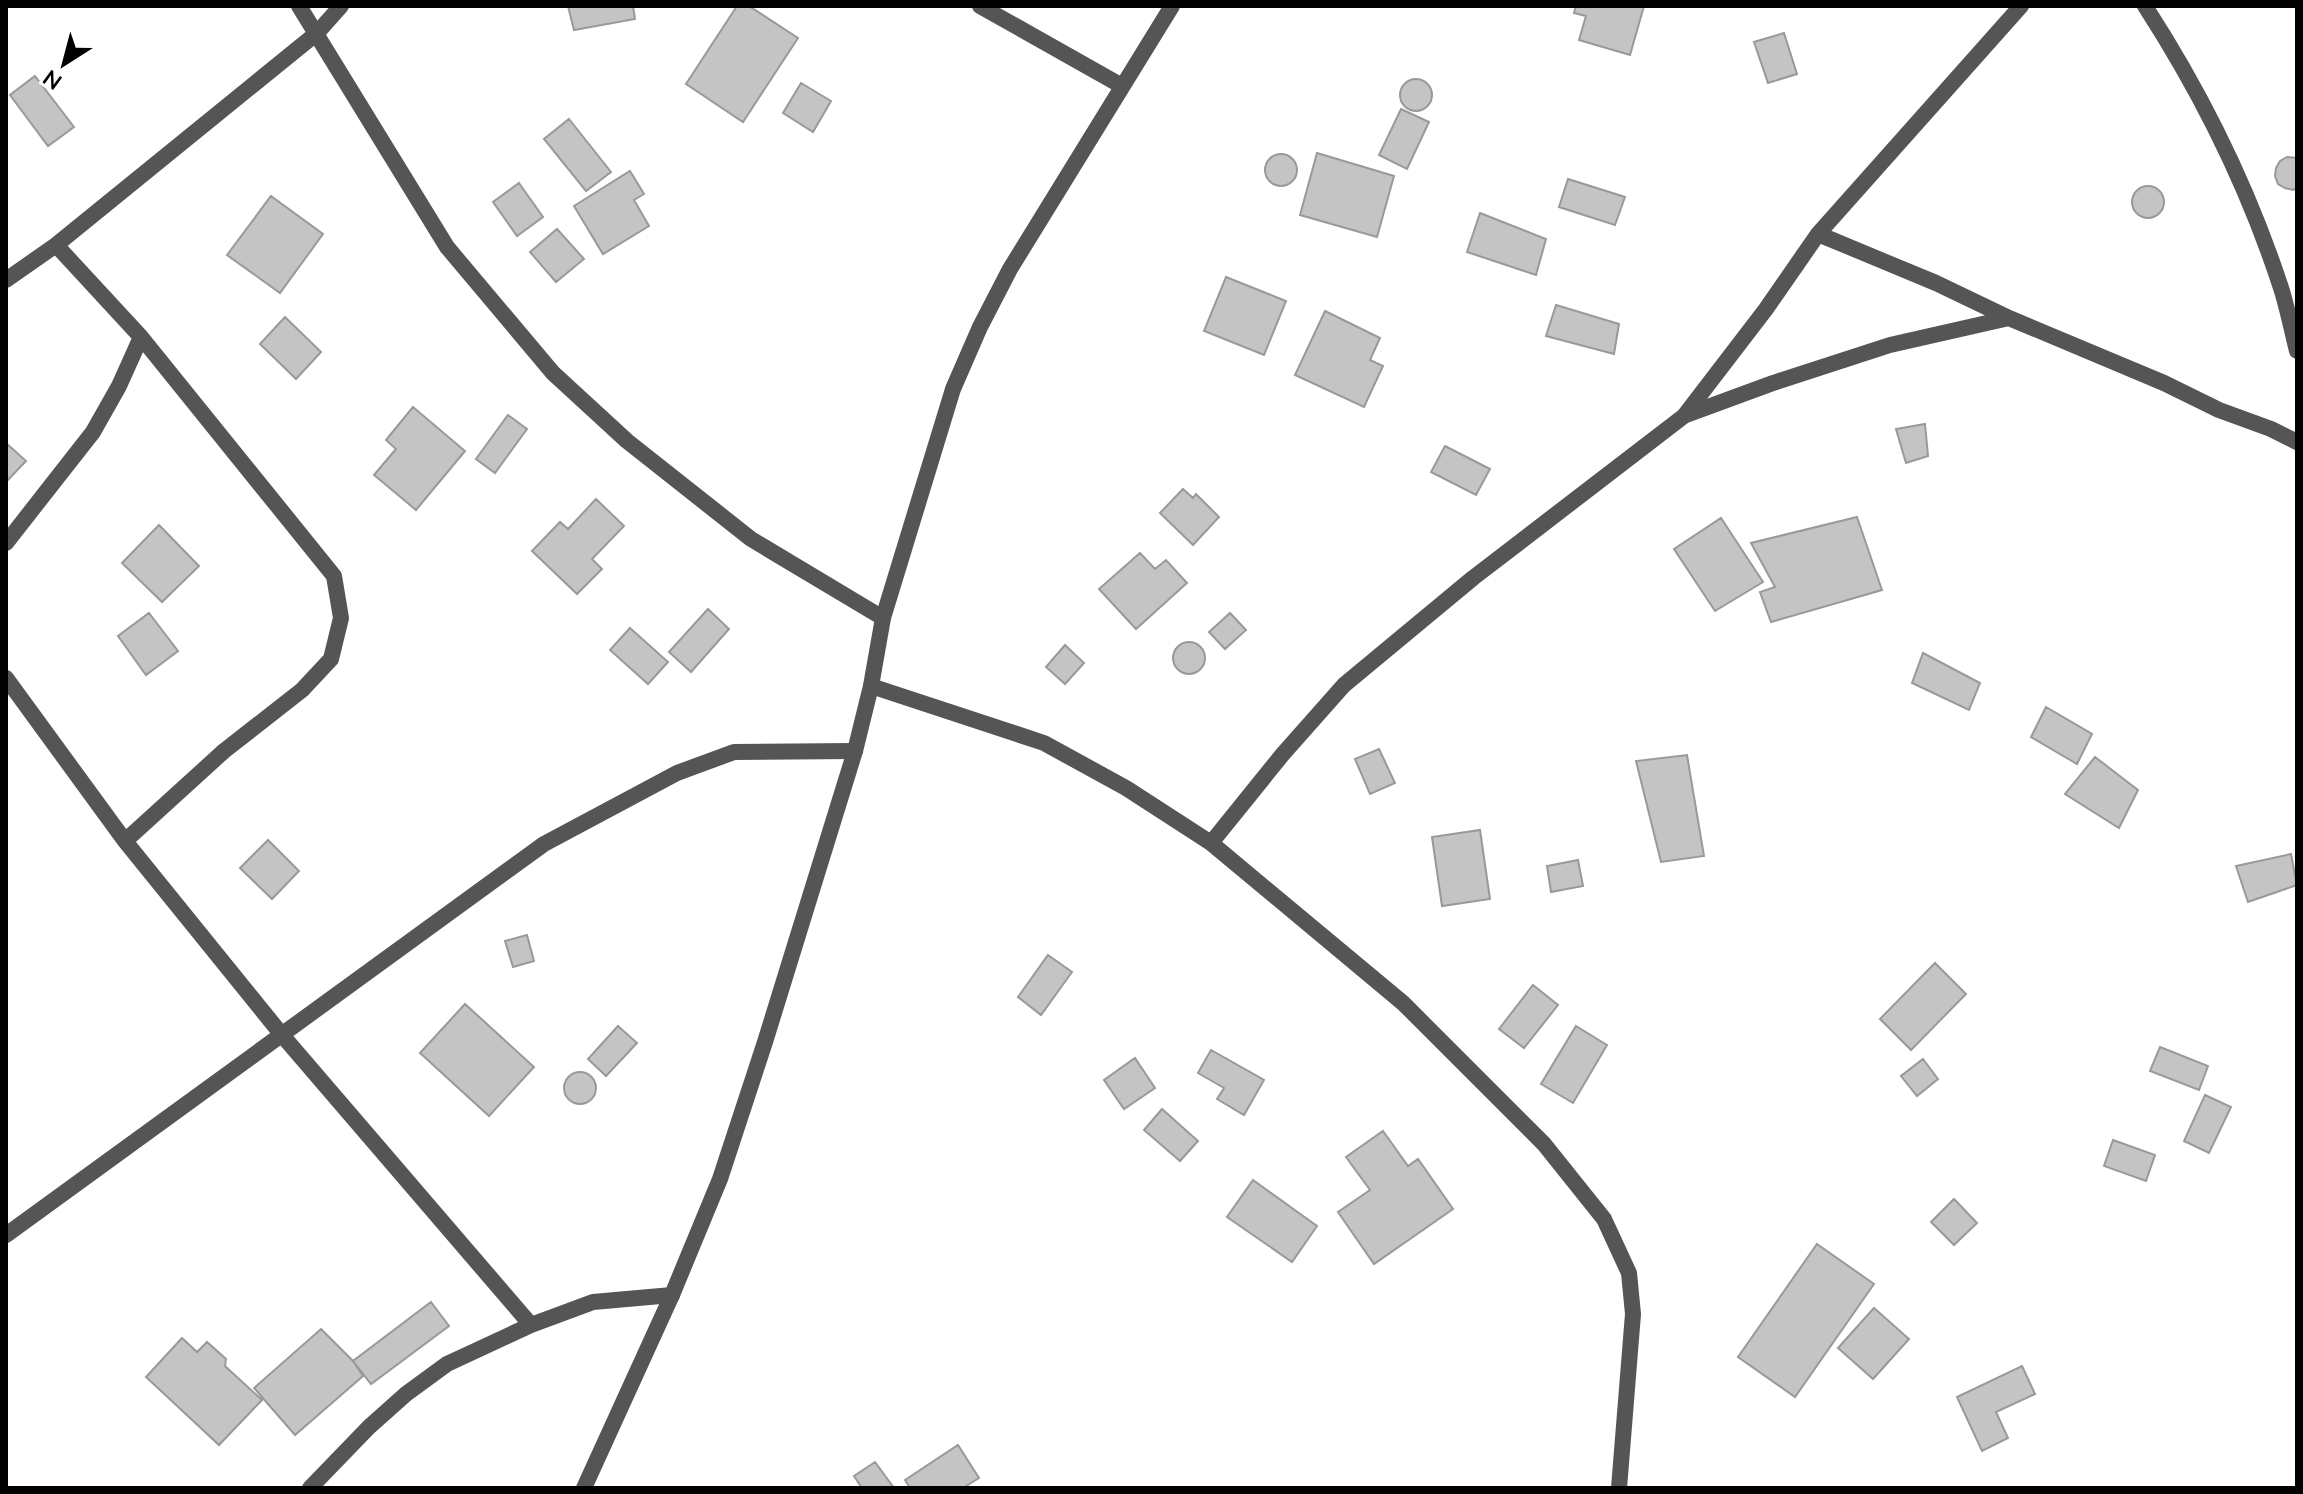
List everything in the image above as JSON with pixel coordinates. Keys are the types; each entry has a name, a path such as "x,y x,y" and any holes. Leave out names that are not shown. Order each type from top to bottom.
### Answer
{"street":[{"path":"299,6 447,247 553,373 627,441 751,539 883,618"},
{"path":"6,280 56,245 317,33 341,6"},
{"path":"980,6 1122,86"},
{"path":"584,1488 672,1295 724,1166 855,751 883,618 953,389 1010,269 1172,6"},
{"path":"1211,843 1344,685 1473,578 1684,416 1766,309 1818,234 2021,6"},
{"path":"2145,6 2178,57 2239,180 2282,292 2297,351"},
{"path":"1818,234 2297,442"},
{"path":"56,245 141,337 334,576 341,618 331,659 302,690 224,751 125,841"},
{"path":"1684,416 1890,345 2009,318"},
{"path":"6,543 93,432 119,386 141,337"},
{"path":"6,678 125,841 282,1035 531,1325"},
{"path":"871,686 1044,743 1126,788 1211,843 1403,1003 1544,1144 1604,1219 1629,1273 1633,1314 1619,1488"},
{"path":"6,1235 544,844 677,773 734,752 855,751"},
{"path":"310,1488 369,1427 406,1394 447,1364 531,1325 593,1302 672,1295"}],"building":[{"path":"568,6 633,6 635,19 574,30"},
{"path":"737,6 749,6 798,38 743,122 686,84"},
{"path":"1576,6 1644,6 1630,55 1579,40 1586,16 1574,13"},
{"path":"1784,33 1797,74 1768,83 1754,42"},
{"path":"35,76 74,127 48,146 10,95"},
{"path":"1416,79 1428,83 1432,95 1428,107 1416,111 1404,107 1400,95 1404,83"},
{"path":"801,83 831,101 813,132 783,113"},
{"path":"1401,109 1429,122 1407,169 1379,155"},
{"path":"569,119 611,172 586,191 544,139"},
{"path":"1317,153 1394,176 1377,237 1300,215"},
{"path":"1281,154 1292,159 1297,170 1292,181 1281,186 1270,181 1265,170 1270,159"},
{"path":"2287,157 2297,158 2297,188 2293,190 2278,184 2275,176 2280,161"},
{"path":"630,171 644,194 634,200 649,226 603,254 574,206"},
{"path":"1568,179 1625,197 1615,225 1559,207"},
{"path":"519,183 543,217 517,236 493,202"},
{"path":"2148,186 2160,190 2164,202 2160,214 2148,218 2136,214 2132,202 2136,190"},
{"path":"271,196 323,234 280,293 227,255"},
{"path":"1480,213 1546,239 1536,275 1467,252"},
{"path":"557,229 584,259 556,282 530,252"},
{"path":"1226,277 1286,301 1264,355 1204,331"},
{"path":"1556,305 1619,324 1614,354 1546,336"},
{"path":"1325,311 1380,338 1370,360 1383,366 1364,407 1295,375"},
{"path":"285,317 321,352 296,379 260,344"},
{"path":"413,407 465,451 416,510 374,475 396,449 386,440"},
{"path":"508,415 527,429 495,473 476,459"},
{"path":"1925,424 1928,456 1906,463 1896,429"},
{"path":"6,443 26,461 6,482"},
{"path":"1445,446 1490,469 1476,495 1431,472"},
{"path":"1183,489 1193,498 1196,494 1219,517 1193,545 1160,513"},
{"path":"596,499 624,526 592,559 602,569 577,594 532,551 560,522 568,529"},
{"path":"1857,517 1882,590 1771,622 1760,592 1775,587 1751,543"},
{"path":"1721,518 1763,582 1715,611 1674,549"},
{"path":"159,525 199,566 162,602 122,563"},
{"path":"1140,553 1155,569 1166,560 1187,583 1136,629 1099,589"},
{"path":"708,609 729,629 691,672 669,652"},
{"path":"149,613 178,651 146,675 118,636"},
{"path":"1230,613 1246,630 1225,649 1209,632"},
{"path":"630,628 668,662 648,684 610,650"},
{"path":"1189,642 1200,647 1205,658 1200,669 1189,674 1178,669 1173,658 1178,647"},
{"path":"1065,645 1084,663 1065,684 1046,667"},
{"path":"1923,653 1980,683 1969,710 1912,683"},
{"path":"2046,707 2092,734 2077,764 2031,737"},
{"path":"1379,749 1395,783 1370,794 1355,759"},
{"path":"1687,755 1704,856 1661,862 1636,761"},
{"path":"2095,757 2138,790 2119,828 2065,794"},
{"path":"1480,830 1490,899 1442,906 1432,837"},
{"path":"268,840 299,871 272,899 240,868"},
{"path":"2291,854 2297,885 2248,902 2236,866"},
{"path":"1578,860 1583,886 1551,892 1547,866"},
{"path":"527,935 534,961 513,967 505,941"},
{"path":"1048,955 1072,972 1041,1015 1018,997"},
{"path":"1935,963 1966,994 1911,1050 1880,1019"},
{"path":"1533,985 1558,1005 1524,1048 1499,1029"},
{"path":"465,1004 534,1067 489,1116 420,1053"},
{"path":"618,1026 637,1043 606,1076 588,1059"},
{"path":"1576,1026 1607,1045 1573,1103 1541,1084"},
{"path":"2160,1047 2208,1066 2199,1090 2150,1071"},
{"path":"1211,1050 1264,1080 1244,1115 1217,1099 1224,1088 1198,1073"},
{"path":"1135,1058 1155,1088 1124,1109 1104,1080"},
{"path":"1923,1059 1938,1079 1917,1096 1901,1076"},
{"path":"580,1072 592,1076 596,1088 592,1100 580,1104 568,1100 564,1088 568,1076"},
{"path":"2205,1095 2231,1107 2209,1153 2184,1141"},
{"path":"1162,1109 1198,1141 1180,1161 1144,1130"},
{"path":"1383,1131 1408,1166 1418,1159 1453,1209 1374,1264 1338,1212 1370,1190 1346,1157"},
{"path":"2113,1140 2155,1155 2146,1181 2104,1166"},
{"path":"1253,1180 1317,1226 1292,1262 1227,1217"},
{"path":"1954,1199 1977,1223 1954,1245 1931,1222"},
{"path":"1817,1244 1874,1284 1795,1397 1738,1357"},
{"path":"431,1302 449,1326 371,1384 353,1361"},
{"path":"1874,1308 1909,1339 1873,1379 1838,1348"},
{"path":"321,1329 353,1361 363,1376 295,1435 254,1388"},
{"path":"182,1338 197,1352 207,1342 226,1359 225,1366 262,1400 219,1445 146,1377"},
{"path":"2022,1366 2035,1394 1996,1412 2008,1438 1982,1451 1957,1397"},
{"path":"958,1445 979,1478 963,1488 910,1488 905,1480"},
{"path":"875,1462 894,1488 862,1488 854,1476"}]}
